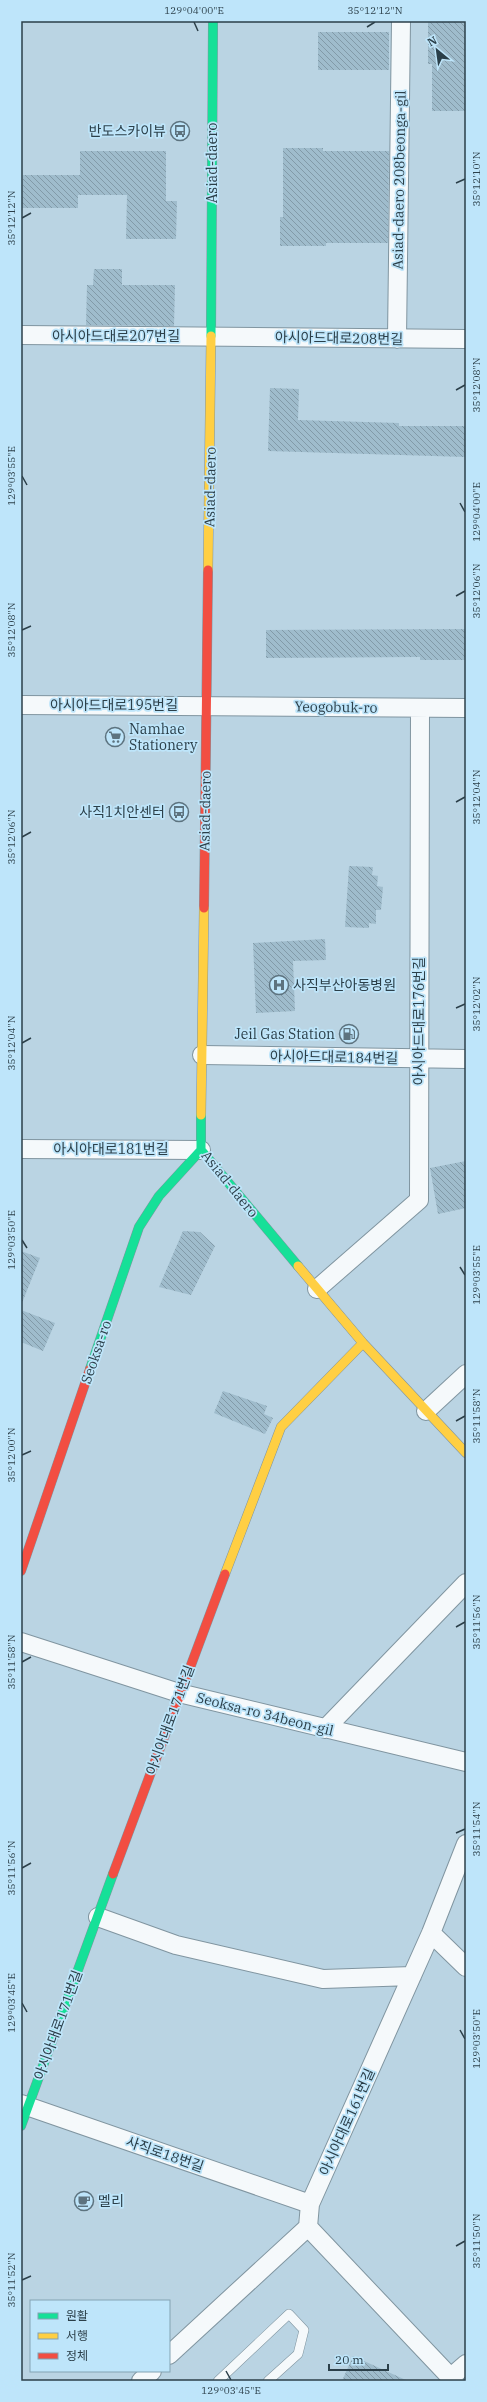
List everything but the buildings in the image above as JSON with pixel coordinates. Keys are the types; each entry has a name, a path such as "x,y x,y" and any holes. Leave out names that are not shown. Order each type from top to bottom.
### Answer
{"main road":[{"name":"Asiad-daero","path":"213,21 212,337 201,1150 316,1289 363,1343 466,1454"},
{"name":"Seoksa-ro","path":"21,1571 139,1227 146,1212 165,1187 201,1150"},
{"name":"아시아대로171번길","path":"21,2126 24,2105 98,1917 179,1694 281,1428 363,1343"}],"street":[{"name":"Asiad-daero 208beonga-gil","path":"396,339 401,21"},
{"name":"아시아드대로207번길","path":"21,335 212,337"},
{"name":"아시아드대로208번길","path":"212,337 466,339"},
{"name":"아시아드대로195번길","path":"21,705 207,705"},
{"name":"Yeogobuk-ro","path":"207,705 466,708"},
{"name":"아시아드대로176번길","path":"316,1289 418,1200 420,708"},
{"name":"아시아드대로184번길","path":"202,1054 466,1059"},
{"name":"아시아대로181번길","path":"21,1149 201,1150"},
{"path":"426,1411 466,1374"},
{"path":"325,1729 466,1583"},
{"name":"Seoksa-ro 34beon-gil","path":"21,1642 179,1694 466,1762"},
{"name":"아시아대로161번길","path":"308,2227 310,2204 431,1933 466,1844"},
{"path":"98,1917 176,1945 323,1979 412,1976"},
{"path":"431,1933 466,1967"},
{"name":"사직로18번길","path":"24,2105 310,2204"},
{"path":"170,2354 308,2227 453,2379 466,2364"},
{"path":"141,2381 151,2372"}],"lane":[{"path":"218,2381 288,2314 304,2330 298,2354 268,2381"}],"traffic: fast":[{"path":"211,336 213,21"},
{"path":"201,1115 201,1150 298,1266"},
{"path":"90,1369 139,1227 159,1196 201,1150"},
{"path":"21,2126 113,1874"}],"traffic: slow":[{"path":"208,570 211,336"},
{"path":"201,1115 204,908"},
{"path":"298,1266 363,1343 466,1453"},
{"path":"225,1574 281,1427 363,1343"}],"traffic: jam":[{"path":"204,908 208,570"},
{"path":"21,1571 90,1369"},
{"path":"113,1874 225,1574"}],"place":[{"name":"반도스카이뷰","path":"180,131"},
{"name":"Namhae Stationery","path":"115,737"},
{"name":"사직1치안센터","path":"179,812"},
{"name":"사직부산아동병원","path":"279,985"},
{"name":"Jeil Gas Station","path":"349,1034"},
{"name":"멜리","path":"84,2201"}]}
